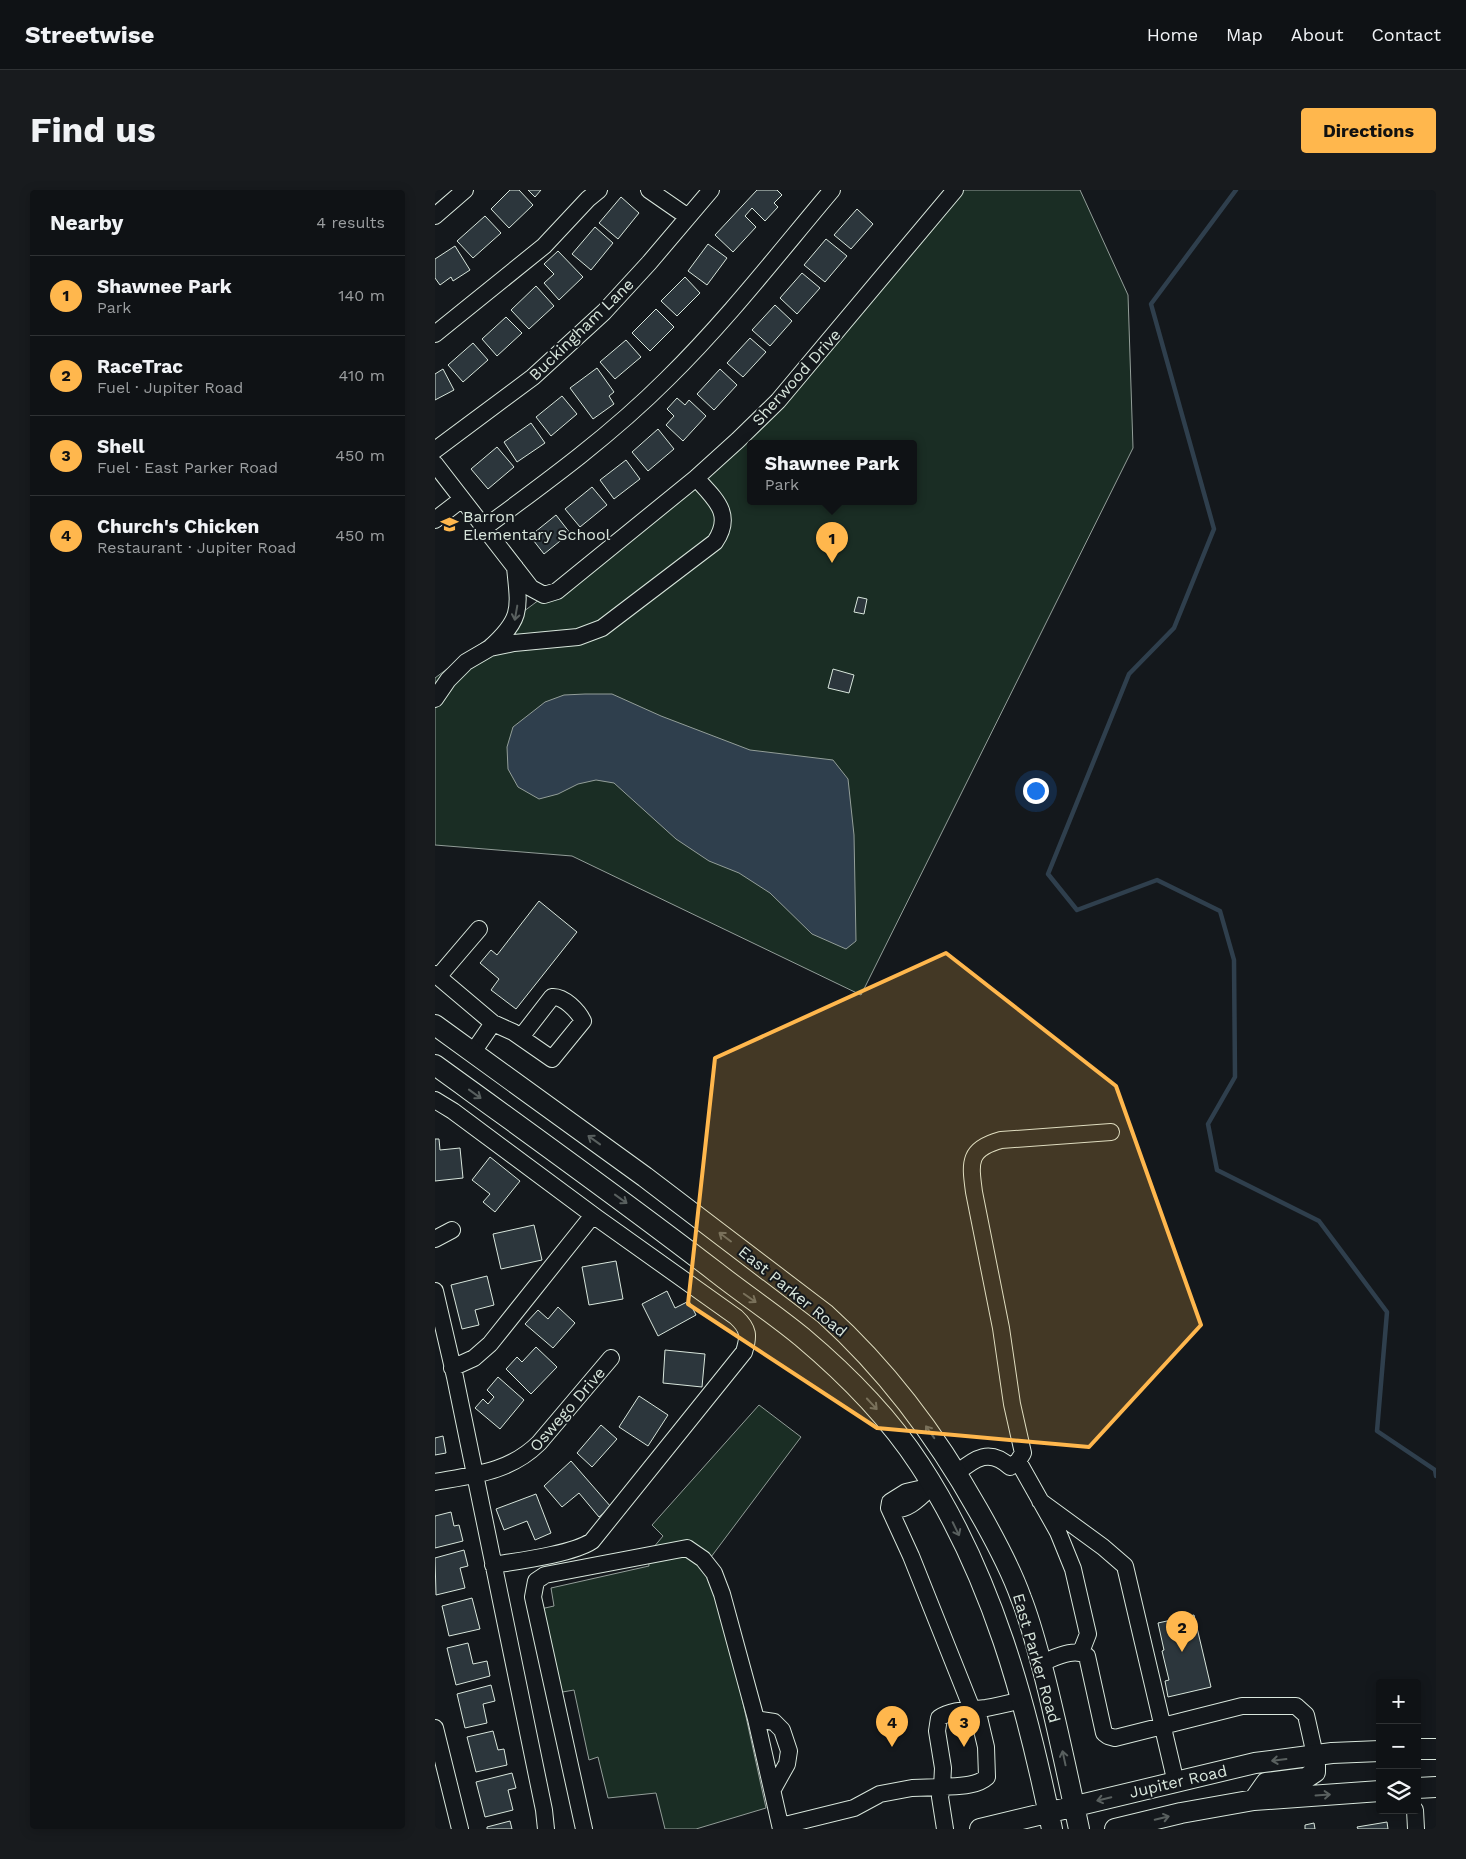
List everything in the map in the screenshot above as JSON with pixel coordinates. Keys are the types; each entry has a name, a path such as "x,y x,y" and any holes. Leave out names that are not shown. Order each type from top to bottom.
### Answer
{"main road":[{"name":"East Parker Road","path":"435,1025 645,1177 825,1314 862,1350 911,1406 957,1473 997,1543 1021,1597 1041,1663 1079,1829"},
{"name":"East Parker Road","path":"435,1065 624,1201 803,1338 855,1385 879,1412 919,1464 950,1517 979,1575 1010,1658 1033,1741 1050,1820"},
{"path":"932,1486 957,1473"},
{"path":"1421,1749 1436,1749"},
{"name":"Jupiter Road","path":"980,1829 1050,1820 1074,1806 1255,1763 1315,1755 1376,1751"},
{"path":"1254,1800 1266,1783 1306,1778 1315,1772 1315,1755"},
{"path":"1421,1788 1436,1787"},
{"name":"Jupiter Road","path":"1115,1829 1181,1813 1254,1800 1376,1791"}],"street":[{"path":"435,216 465,190"},
{"path":"435,334 543,246 587,199 599,190"},
{"path":"649,190 688,217"},
{"name":"Buckingham Lane","path":"435,450 533,377 604,312 711,190"},
{"path":"484,528 566,468 667,380 725,318 832,190"},
{"name":"Sherwood Drive","path":"515,567 531,588 544,595 557,591 696,478 778,401 955,190"},
{"path":"435,464 515,567 518,600 515,620 503,636 490,648 466,662 447,680 435,699"},
{"path":"490,648 514,643 578,637 602,628 715,542 722,531 723,517 719,503 696,478"},
{"path":"435,520 462,499"},
{"path":"479,929 437,975 493,1023 521,1037"},
{"path":"473,1052 493,1023"},
{"path":"435,1100 460,1116 593,1215 736,1317 743,1324 749,1337 745,1352 592,1541 585,1546 493,1566"},
{"path":"957,1473 972,1461 984,1456 992,1456 1010,1467 1018,1461 1023,1453 971,1170 972,1159 979,1150 1001,1140 1111,1132"},
{"path":"452,1368 474,1358 490,1344 593,1215"},
{"path":"435,1239 452,1230"},
{"path":"435,1291 544,1810 546,1829"},
{"name":"Oswego Drive","path":"435,1482 474,1475 509,1465 528,1454 611,1358"},
{"path":"1018,1461 1058,1532 1073,1569 1089,1634 1081,1652"},
{"path":"584,1829 533,1597 536,1580 545,1575 687,1548 703,1559 714,1573 756,1719 781,1827 854,1808 880,1794 912,1788 941,1787 983,1781 987,1777 986,1747 974,1709 911,1556 889,1508 890,1502 906,1492 932,1486"},
{"path":"1040,1500 1103,1547 1125,1566 1176,1783"},
{"path":"1041,1663 1072,1652 1081,1652 1087,1656 1104,1732 1108,1736 1115,1738 1242,1706 1296,1706 1306,1715 1315,1755"},
{"path":"945,1829 940,1797 943,1768 937,1731 939,1718 945,1714 1022,1700"},
{"path":"756,1719 774,1722 782,1730 789,1751 787,1764 773,1789"},
{"path":"435,1728 460,1829"},
{"path":"1415,1814 1416,1829"}],"highlighted area":[{"path":"946,953 1116,1086 1201,1325 1089,1447 877,1428 688,1304 715,1058"}],"green space":[{"path":"955,190 1080,190 1128,295 1133,448 861,995 572,856 435,845 435,678 747,442 747,505 917,505 917,440 749,440"},
{"path":"759,1405 801,1437 711,1557 766,1808 696,1829 665,1829 656,1793 608,1798 598,1757 589,1760 574,1690 551,1694 536,1610 554,1606 551,1588 649,1566 648,1554 663,1536 652,1525"}],"water":[{"path":"612,694 661,716 750,750 833,760 848,779 854,835 856,941 846,949 812,934 770,893 739,873 709,861 676,839 614,783 596,780 578,784 558,794 539,799 518,787 508,769 507,747 513,727 545,702 564,695"}],"building":[{"path":"510,190 519,190 533,205 509,228 491,209"},
{"path":"528,190 541,190 535,197"},
{"path":"757,190 777,190 782,195 774,203 778,207 765,221 752,208 745,216 756,227 733,252 715,235"},
{"path":"621,197 639,213 618,239 599,223"},
{"path":"857,209 873,224 851,249 834,235"},
{"path":"485,216 501,233 473,258 457,241"},
{"path":"595,227 613,243 591,270 572,254"},
{"path":"826,239 847,256 825,282 804,265"},
{"path":"708,244 727,258 707,285 688,271"},
{"path":"455,246 470,270 453,281 451,277 440,285 435,278 435,259"},
{"path":"558,251 583,277 559,300 544,283 554,274 544,264"},
{"path":"802,273 820,288 797,314 780,298"},
{"path":"685,277 700,293 677,316 661,301"},
{"path":"536,286 554,306 529,329 511,310"},
{"path":"775,305 792,321 770,346 752,330"},
{"path":"656,309 674,327 650,351 632,333"},
{"path":"506,317 522,333 497,356 482,339"},
{"path":"750,338 766,352 743,377 727,363"},
{"path":"626,340 641,357 615,379 600,362"},
{"path":"473,343 488,360 463,382 448,365"},
{"path":"597,368 614,392 609,396 614,404 593,419 570,388"},
{"path":"443,369 454,390 435,400 435,374"},
{"path":"720,369 737,385 714,410 697,394"},
{"path":"562,396 577,414 551,436 536,417"},
{"path":"677,398 685,405 689,400 706,416 683,441 666,425 674,416 667,409"},
{"path":"531,423 545,443 517,462 504,442"},
{"path":"658,429 674,449 648,471 632,452"},
{"path":"497,447 514,467 488,489 471,469"},
{"path":"626,460 640,479 614,499 600,480"},
{"path":"592,487 607,505 580,527 565,509"},
{"path":"556,515 570,533 544,554 530,536"},
{"path":"858,597 867,599 864,614 854,612"},
{"path":"833,669 854,675 849,693 828,688"},
{"path":"539,901 577,932 516,1009 491,990 499,979 480,963 491,950 497,955"},
{"path":"435,1139 439,1139 440,1150 460,1148 463,1178 435,1181"},
{"path":"490,1157 520,1181 495,1212 483,1202 490,1194 472,1180"},
{"path":"534,1225 542,1260 501,1269 493,1234"},
{"path":"616,1261 623,1299 589,1305 582,1267"},
{"path":"487,1276 494,1305 475,1310 479,1325 462,1329 451,1285"},
{"path":"667,1291 675,1308 689,1301 696,1315 658,1336 642,1304"},
{"path":"558,1307 575,1323 553,1348 525,1324 538,1310 548,1319"},
{"path":"536,1347 557,1367 531,1394 506,1369 517,1357 522,1362"},
{"path":"665,1350 705,1354 702,1387 663,1383"},
{"path":"498,1377 524,1400 500,1429 475,1408 483,1399 488,1404 494,1397 487,1390"},
{"path":"639,1396 668,1415 648,1446 619,1427"},
{"path":"601,1425 617,1439 592,1467 577,1453"},
{"path":"443,1436 446,1453 435,1455 435,1438"},
{"path":"571,1461 611,1507 599,1517 579,1493 562,1507 544,1486"},
{"path":"536,1494 551,1533 535,1540 527,1521 504,1530 496,1509"},
{"path":"451,1512 454,1526 459,1525 463,1541 435,1548 435,1516"},
{"path":"464,1550 468,1566 460,1568 465,1588 436,1595 435,1558"},
{"path":"472,1598 480,1629 449,1636 442,1606"},
{"path":"1194,1615 1211,1687 1168,1697 1165,1681 1169,1680 1158,1623"},
{"path":"468,1643 473,1664 487,1661 490,1676 456,1685 447,1648"},
{"path":"491,1685 495,1701 483,1704 487,1723 465,1728 457,1694"},
{"path":"493,1731 498,1750 504,1749 507,1765 476,1772 467,1737"},
{"path":"512,1773 516,1788 508,1790 513,1810 485,1817 476,1782"},
{"path":"510,1821 512,1829 487,1829 487,1827"},
{"path":"1387,1822 1388,1829 1358,1829 1357,1827"},
{"path":"1314,1823 1315,1829 1305,1829 1305,1825"}],"waterway":[{"path":"1236,190 1151,304 1214,529 1174,628 1129,674 1048,874 1077,910 1157,880 1220,911 1234,960 1235,1077 1208,1124 1217,1170 1319,1221 1387,1312 1377,1431 1435,1470 1436,1476"}],"place":[{"name":"Barron Elementary School","path":"449,525"},
{"name":"Shawnee Park","path":"832,563"},
{"name":"RaceTrac","path":"1182,1652"},
{"name":"Church's Chicken","path":"892,1747"},
{"name":"Shell","path":"964,1747"}]}
